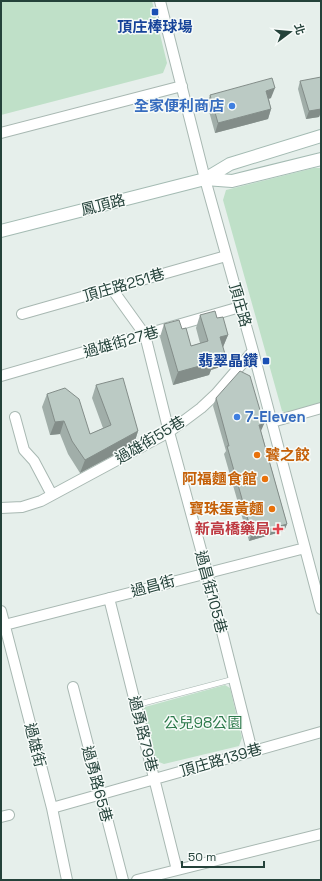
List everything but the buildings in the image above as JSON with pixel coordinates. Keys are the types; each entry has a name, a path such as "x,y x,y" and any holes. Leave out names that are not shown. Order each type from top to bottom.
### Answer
{"main road":[{"name":"鳳頂路","path":"1,231 205,179 230,164 321,136"},
{"name":"鳳頂路","path":"205,179 232,181 321,159"}],"street":[{"name":"頂庄路","path":"160,1 205,179 272,422 321,609"},
{"path":"1,133 182,86"},
{"name":"頂庄路251巷","path":"22,314 226,256"},
{"path":"112,289 145,335"},
{"name":"過雄街27巷","path":"2,373 145,335 240,307"},
{"name":"過昌街105巷","path":"145,335 252,751"},
{"name":"過雄街55巷","path":"1,508 22,507 52,495 169,432 201,408 216,394 252,351"},
{"path":"272,422 321,408"},
{"path":"15,417 24,450 34,461 52,495"},
{"name":"過昌街","path":"3,625 305,548"},
{"name":"過勇路79巷","path":"109,598 177,870"},
{"name":"過雄街","path":"1,611 3,625 52,808 67,880"},
{"name":"過勇路65巷","path":"73,687 123,880"},
{"name":"頂庄路139巷","path":"52,808 321,732"},
{"path":"138,880 321,834"}],"lane":[{"path":"136,705 234,679"}],"green space":[{"path":"1,1 152,1 167,63 163,73 1,115"},
{"path":"314,168 321,168 321,407 291,415 282,411 223,200 226,190"},
{"name":"公兒98公園","path":"225,685 230,688 242,738 239,746 164,764 154,760 141,711 145,707"}],"place":[{"name":"頂庄棒球場","path":"155,12"},
{"name":"全家便利商店","path":"232,106"},
{"name":"翡翠晶鑽","path":"266,361"},
{"name":"7-Eleven","path":"237,417"},
{"name":"饕之餃","path":"257,455"},
{"name":"阿福麵食館","path":"265,479"},
{"name":"寶珠蛋黃麵","path":"272,509"},
{"name":"新高橋藥局","path":"278,529"}]}
